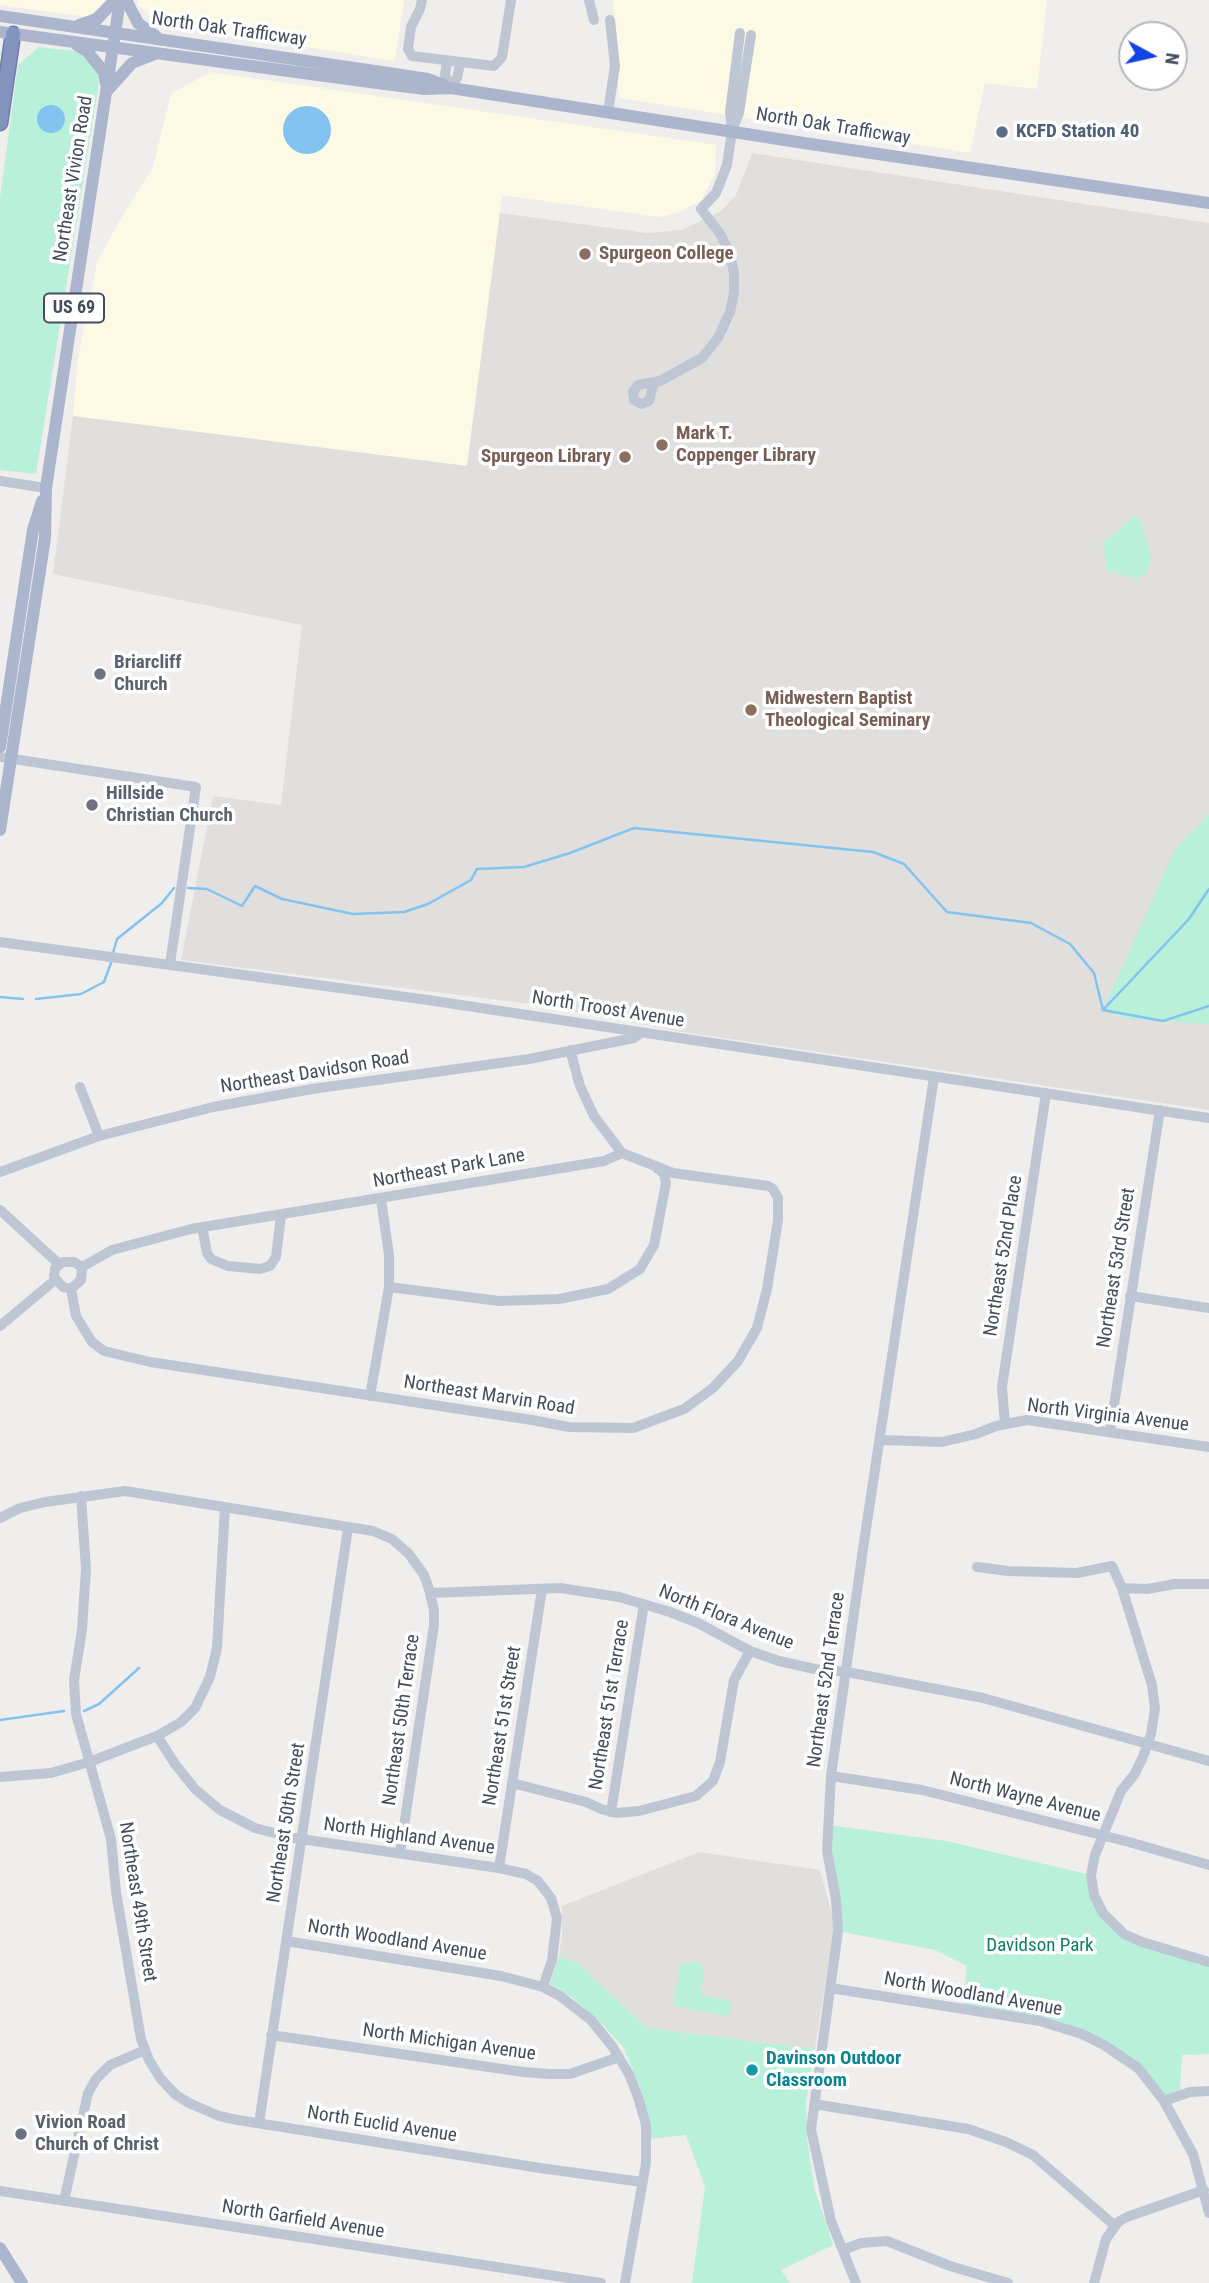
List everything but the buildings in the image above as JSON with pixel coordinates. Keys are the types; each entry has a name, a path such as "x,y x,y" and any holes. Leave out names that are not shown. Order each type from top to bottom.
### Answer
{"highway":[{"path":"0,123 7,33"}],"main road":[{"path":"73,27 97,19 118,0"},
{"name":"Northeast Vivion Road","path":"0,830 5,758 45,538 46,488 114,47 118,0"},
{"path":"126,0 138,23 160,39"},
{"name":"North Oak Trafficway","path":"0,16 417,77 451,88 1209,203"},
{"path":"0,25 86,37 115,33"},
{"name":"North Oak Trafficway","path":"7,33 425,89 451,88"},
{"path":"71,41 87,51 104,72 107,92"},
{"path":"107,92 132,63 158,53"},
{"name":"Northeast Vivion Road","path":"0,747 2,713 33,530 46,488"},
{"path":"0,2248 22,2283"}],"street":[{"path":"422,0 411,27 408,49 412,56 460,64 494,66 502,57 511,0"},
{"path":"589,0 594,20"},
{"path":"608,112 615,66 610,20"},
{"path":"654,383 702,358 718,338 730,312 734,273 730,255 721,235 701,209 716,193 727,165 732,131 730,112 745,34"},
{"path":"447,62 444,75 451,88"},
{"path":"451,88 457,78 460,64"},
{"path":"0,481 46,488"},
{"path":"5,758 196,787 170,964"},
{"name":"North Troost Avenue","path":"0,942 170,964 1209,1118"},
{"name":"Northeast Davidson Road","path":"0,1172 99,1136 200,1110 262,1098 529,1059 634,1038 641,1033"},
{"path":"389,1287 499,1301 559,1299 608,1289 640,1269 654,1245 666,1183 664,1174 655,1167 622,1153 594,1116 580,1086 570,1049"},
{"name":"Northeast 52nd Terrace","path":"856,2283 831,2221 811,2129 838,1931 836,1899 827,1851 831,1776 859,1570 934,1077"},
{"path":"80,1087 99,1136"},
{"name":"Northeast 52nd Place","path":"1005,1423 1002,1387 1046,1093"},
{"name":"Northeast 53rd Street","path":"1111,1432 1160,1110"},
{"name":"Northeast Park Lane","path":"82,1267 111,1250 202,1227 604,1161 622,1153"},
{"name":"Northeast Marvin Road","path":"71,1289 80,1326 92,1342 104,1351 150,1362 584,1428 632,1428 684,1409 713,1388 738,1361 757,1328 767,1289 778,1220 778,1198 768,1186 684,1175 655,1167"},
{"path":"370,1395 389,1287 389,1255 381,1199"},
{"path":"0,1210 59,1264"},
{"path":"202,1227 207,1254 211,1259 228,1266 260,1269 270,1266 276,1256 281,1215"},
{"path":"74,1262 82,1267 81,1280 71,1289 63,1287 55,1280 54,1273 59,1264 74,1262"},
{"path":"0,1326 55,1280"},
{"path":"1130,1296 1209,1308"},
{"name":"North Virginia Avenue","path":"880,1440 942,1442 1005,1423 1027,1420 1209,1447"},
{"path":"0,1518 20,1508 45,1502 125,1492 373,1531 392,1539 416,1562 431,1593"},
{"name":"Northeast 49th Street","path":"81,1496 85,1580 74,1697 79,1729 111,1839 116,1892 145,2050"},
{"path":"0,1777 51,1773 89,1762 157,1736 189,1714 205,1691 215,1662 226,1507"},
{"name":"Northeast 50th Street","path":"259,2123 348,1528"},
{"path":"978,1567 1008,1571 1077,1573 1112,1566 1122,1588 1154,1695 1153,1724 1139,1766 1121,1791 1095,1854 1091,1875 1094,1895 1109,1921 1133,1939 1209,1962"},
{"path":"1122,1588 1147,1589 1175,1584 1209,1584"},
{"name":"North Flora Avenue","path":"431,1593 560,1588 590,1592 644,1604 698,1623 750,1651 779,1661 983,1698 1209,1761"},
{"name":"Northeast 51st Street","path":"499,1868 542,1590"},
{"name":"Northeast 50th Terrace","path":"400,1853 434,1625 431,1593"},
{"name":"Northeast 51st Terrace","path":"611,1812 644,1604"},
{"path":"512,1783 586,1802 611,1812 639,1811 696,1796 713,1781 720,1762 734,1680 750,1651"},
{"name":"North Highland Avenue","path":"157,1736 195,1790 220,1810 255,1828 302,1840 499,1868 526,1874 538,1881 547,1890 555,1906 557,1918 547,1981 543,1987"},
{"name":"North Wayne Avenue","path":"831,1776 922,1790 1104,1835 1209,1865"},
{"name":"North Woodland Avenue","path":"286,1941 501,1976 543,1987"},
{"path":"543,1987 560,1996 591,2020 619,2057 638,2097 646,2125 647,2154 625,2283"},
{"name":"North Woodland Avenue","path":"830,1988 1040,2021 1082,2034 1118,2054 1138,2068 1164,2101 1189,2146 1209,2213"},
{"name":"North Michigan Avenue","path":"271,2035 549,2074 570,2074 619,2057"},
{"path":"64,2201 88,2093 96,2079 110,2065 145,2050"},
{"name":"North Euclid Avenue","path":"145,2050 160,2078 176,2095 189,2104 219,2116 642,2182"},
{"path":"1164,2101 1190,2092 1209,2091"},
{"path":"814,2104 968,2129 1006,2142 1033,2155 1114,2225"},
{"path":"1094,2283 1106,2239 1114,2225 1128,2217 1204,2190"},
{"name":"North Garfield Avenue","path":"0,2191 601,2283"},
{"path":"843,2250 872,2241 887,2241 950,2266 1008,2283"}],"shaded area":[{"path":"0,0 105,0 87,17 0,5"},
{"path":"138,0 404,0 395,61 158,24 137,4"},
{"path":"613,0 1047,0 1037,89 985,83 970,153 619,98"},
{"path":"210,72 716,145 715,174 701,200 681,212 660,217 502,195 467,466 73,416 78,359 97,262 153,167 171,94"},
{"name":"Midwestern Baptist Theological Seminary","path":"752,153 1209,223 1209,1110 683,1032 547,1006 181,960 213,796 281,805 302,625 53,574 73,416 467,466 500,213 647,233 681,230 720,212 736,195"},
{"path":"699,1852 820,1870 832,1914 833,1935 815,2049 647,2028 577,1963 559,1956 562,1906"}],"green space":[{"path":"39,47 83,52 101,70 36,474 0,470 0,198 18,65"},
{"path":"1136,515 1140,518 1151,555 1145,574 1137,579 1107,571 1103,543"},
{"path":"1209,814 1209,1024 1128,1019 1103,1010 1174,851"},
{"name":"Davidson Park","path":"828,1825 946,1841 1091,1875 1094,1895 1116,1928 1209,1962 1209,2054 1182,2055 1180,2096 1164,2101 1118,2054 1059,2026 963,2009 967,1966 935,1950 838,1931"},
{"path":"559,1956 577,1963 647,2028 815,2049 806,2102 807,2140 815,2190 833,2245 781,2270 790,2283 692,2283 705,2187 686,2135 650,2139 643,2095 624,2048 573,1998 550,1984"},
{"path":"701,1962 704,1972 701,1995 732,2001 729,2016 673,2004 680,1966"}],"water":[{"path":"51,105 61,109 65,119 61,129 51,133 41,129 37,119 41,109"},
{"path":"307,106 316,107 324,113 330,121 330,139 324,147 316,153 307,154 298,153 290,147 284,139 283,130 284,121 290,113 298,107"}],"waterway":[{"path":"188,888 207,889 242,906 255,886 282,899 353,914 404,912 428,904 471,880 477,869 524,867 570,853 634,828 873,852 904,864 947,912 1031,923 1070,944 1094,973 1103,1010 1163,1021 1209,1006"},
{"path":"113,953 117,939 162,903 174,888"},
{"path":"1103,1010 1189,919 1209,889"},
{"path":"36,999 81,994 104,982 112,960"},
{"path":"0,997 23,999"},
{"path":"84,1711 99,1704 139,1668"},
{"path":"0,1720 64,1711"}],"place":[{"name":"KCFD Station 40","path":"1002,132"},
{"name":"Spurgeon College","path":"585,254"},
{"name":"Mark T. Coppenger Library","path":"662,445"},
{"name":"Spurgeon Library","path":"625,457"},
{"name":"Briarcliff Church","path":"100,674"},
{"name":"Midwestern Baptist Theological Seminary","path":"751,710"},
{"name":"Hillside Christian Church","path":"92,805"},
{"name":"Davinson Outdoor Classroom","path":"752,2070"},
{"name":"Vivion Road Church of Christ","path":"21,2134"}]}
